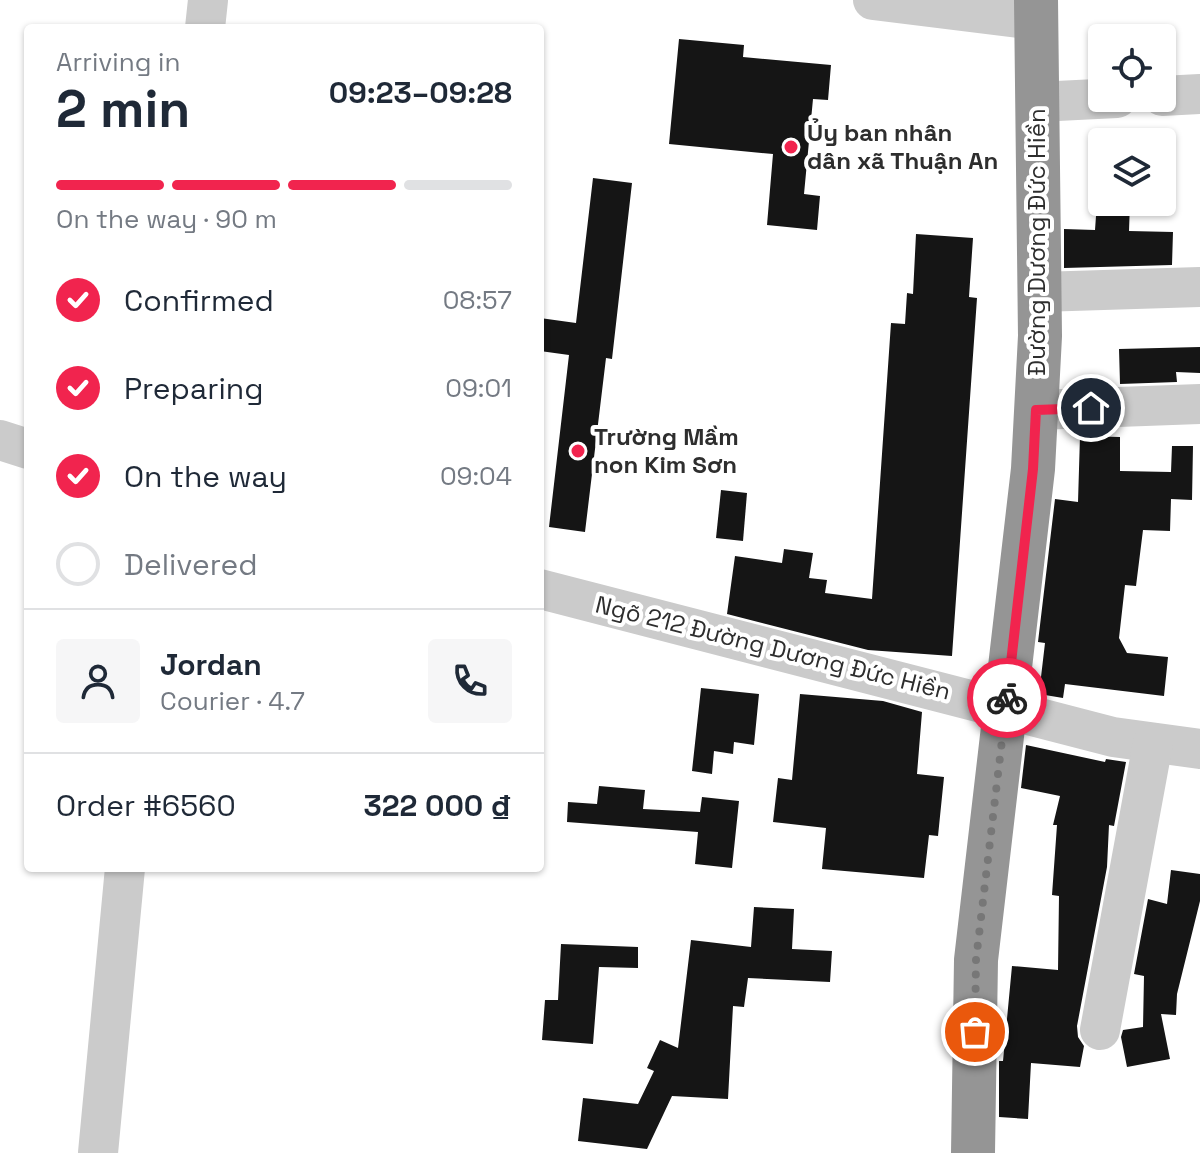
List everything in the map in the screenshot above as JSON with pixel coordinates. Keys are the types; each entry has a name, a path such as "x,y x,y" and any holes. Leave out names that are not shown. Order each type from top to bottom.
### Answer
{"highway":[{"name":"Đường Dương Đức Hiền","path":"973,1153 976,960 1033,469 1039,292 1036,10"}],"street":[{"path":"205,24 208,0"},
{"path":"873,0 1036,10"},
{"path":"1176,95 1200,94"},
{"path":"1037,102 1088,99"},
{"path":"1039,292 1200,287"},
{"path":"1036,410 1200,404"},
{"path":"0,440 24,448"},
{"name":"Ngõ 212 Đường Dương Đức Hiền","path":"544,590 1113,737 1200,749"},
{"path":"1100,1030 1153,743"},
{"path":"98,1153 125,872"}],"building":[{"path":"679,39 744,45 743,57 831,65 828,100 813,99 804,194 820,196 817,230 767,225 773,154 669,144"},
{"path":"593,178 632,183 612,359 606,358 585,532 549,527 569,355 544,352 544,319 576,323"},
{"path":"1096,216 1130,216 1129,231 1173,232 1172,265 1064,268 1064,229 1095,230"},
{"path":"916,234 973,238 969,297 977,298 952,656 868,650 727,614 735,556 782,563 784,549 813,553 809,578 827,580 825,593 872,599 891,323 905,324 907,293 913,294"},
{"path":"1200,347 1200,373 1176,372 1177,382 1120,384 1119,349"},
{"path":"1080,436 1120,437 1120,471 1171,472 1172,446 1193,446 1192,500 1171,499 1170,531 1143,530 1136,586 1125,585 1119,638 1127,653 1168,657 1164,696 1065,684 1063,698 1039,694 1045,643 1038,642 1055,499 1078,502"},
{"path":"721,490 747,493 743,541 716,538"},
{"path":"701,688 759,694 754,745 734,742 733,754 714,751 712,774 692,771"},
{"path":"800,694 883,701 922,712 917,774 944,777 938,836 929,835 924,878 822,869 826,828 773,822 778,778 792,780"},
{"path":"1026,745 1105,762 1106,759 1126,762 1114,826 1109,825 1107,867 1077,1026 1078,1037 1084,1046 1080,1067 1031,1063 1028,1119 999,1117 999,1061 1003,1061 1012,966 1058,970 1059,896 1052,895 1057,825 1053,825 1060,796 1021,788"},
{"path":"599,786 645,790 643,809 700,812 702,797 739,801 732,868 695,864 698,832 567,822 568,802 597,804"},
{"path":"1171,870 1200,874 1200,901 1177,994 1176,1015 1161,1014 1170,1059 1127,1067 1121,1037 1123,1030 1143,1027 1144,976 1134,974 1148,899 1167,904"},
{"path":"754,907 794,909 792,949 832,951 830,982 748,978 744,1007 733,1006 728,1099 672,1096 647,1149 578,1141 583,1098 638,1104 654,1071 647,1068 660,1040 678,1048 691,940 751,947"},
{"path":"561,944 638,947 638,968 599,967 593,1044 542,1040 545,1000 558,1000"}],"way so far":[{"path":"975,1032 976,960 1007,698"}],"place":[{"name":"Ủy ban nhân dân xã Thuận An","path":"791,147"},
{"name":"Trường Mầm non Kim Sơn","path":"578,451"}],"route":[{"path":"1007,698 1033,469 1036,410 1091,408"}]}
